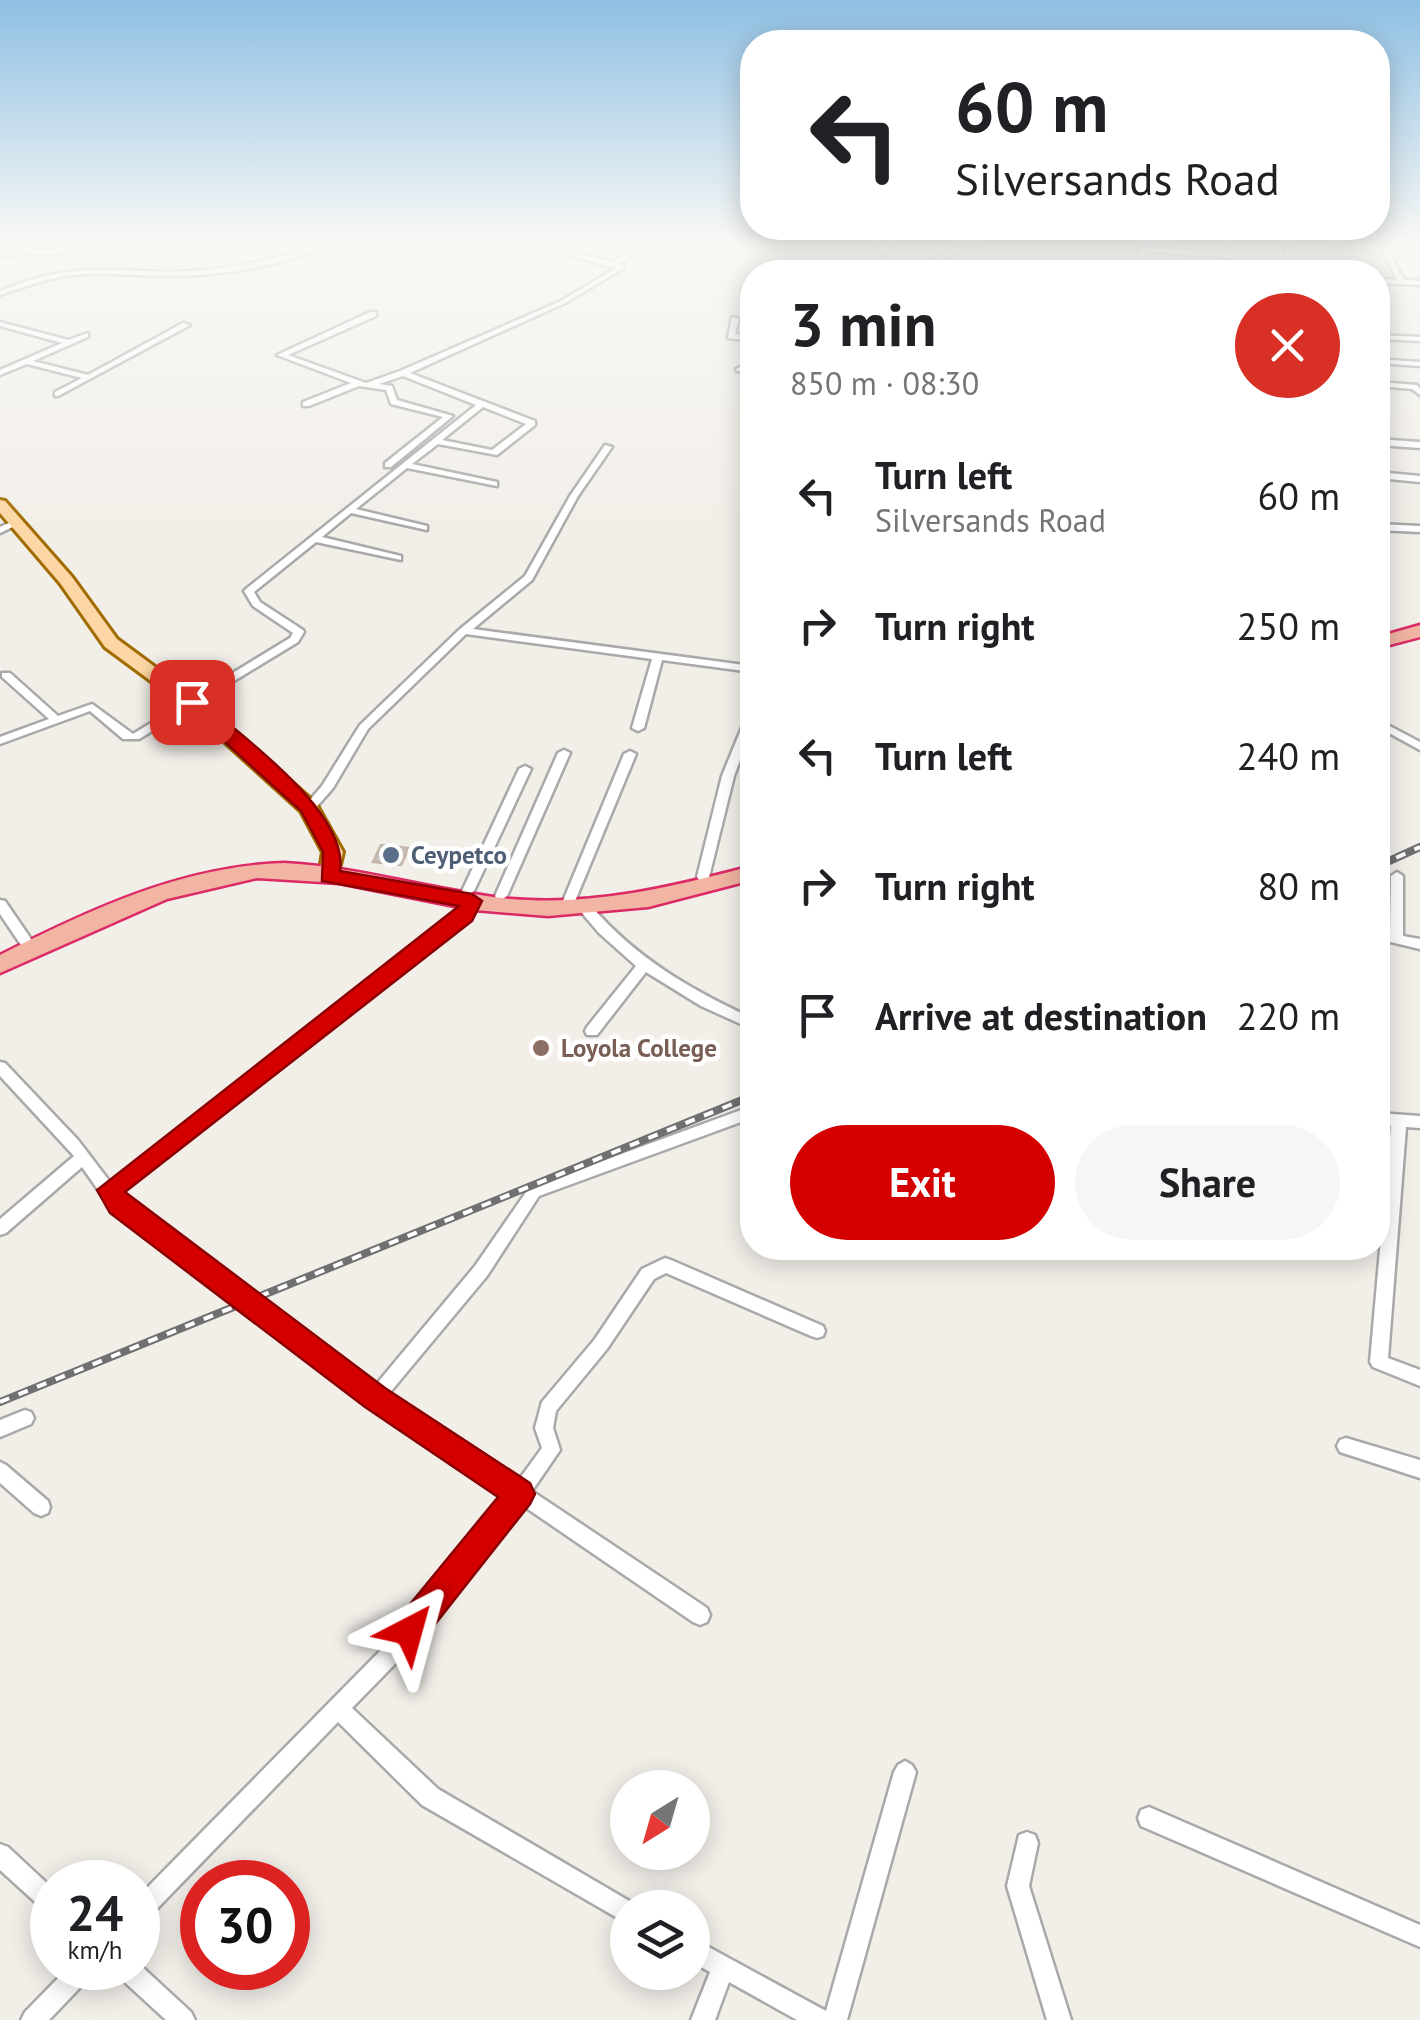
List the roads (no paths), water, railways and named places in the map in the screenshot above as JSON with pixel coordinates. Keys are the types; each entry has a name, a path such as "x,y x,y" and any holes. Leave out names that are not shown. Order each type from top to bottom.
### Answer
{"highway":[{"path":"1390,632 1420,623"},
{"path":"1390,640 1420,631"},
{"path":"0,956 148,892 217,871 254,865 470,896 580,904 660,900 740,877"},
{"path":"470,896 580,904 665,888 740,866"},
{"path":"0,964 135,904 212,881 261,870 330,874"}],"main road":[{"path":"0,504 8,527 66,580 111,643 192,702 308,808 329,839 330,874"}],"street":[{"path":"54,338 68,342"},
{"path":"0,373 77,338"},
{"path":"58,394 161,338"},
{"path":"319,338 281,355 364,384 389,388 394,402 449,416 388,465"},
{"path":"306,404 403,373 482,338"},
{"path":"25,361 87,377"},
{"path":"1390,362 1420,364"},
{"path":"403,373 532,423 494,452 436,441"},
{"path":"1390,385 1414,387 1420,393"},
{"path":"0,741 92,707 127,737 135,737 294,640 299,632 256,604 249,591 482,404"},
{"path":"1390,443 1420,445"},
{"path":"308,808 327,788 364,727 464,630 529,578 574,496 608,447"},
{"path":"405,465 494,484"},
{"path":"1390,477 1420,479"},
{"path":"348,510 424,528"},
{"path":"1390,528 1420,529"},
{"path":"313,538 398,558"},
{"path":"464,630 740,668"},
{"path":"638,728 658,656"},
{"path":"6,674 56,720"},
{"path":"1390,730 1420,747"},
{"path":"703,877 728,776 740,746"},
{"path":"501,896 564,754"},
{"path":"630,754 580,904 606,935 644,965 690,996 740,1019"},
{"path":"110,1190 464,916 525,769"},
{"path":"1396,939 1397,876"},
{"path":"0,904 26,942"},
{"path":"1390,938 1420,944"},
{"path":"592,1031 644,965"},
{"path":"0,1067 18,1081 110,1190 119,1206 375,1398 700,1615"},
{"path":"375,1398 482,1272 534,1192 740,1116"},
{"path":"1390,1120 1420,1122"},
{"path":"1390,1222 1398,1120"},
{"path":"0,1228 83,1157"},
{"path":"1387,1260 1379,1362 1420,1378"},
{"path":"160,1890 387,1658 520,1494 551,1450 544,1428 548,1408 601,1344 648,1274 665,1265 817,1332"},
{"path":"0,1428 25,1418"},
{"path":"1346,1446 1420,1469"},
{"path":"0,1471 42,1508"},
{"path":"339,1709 430,1797 610,1902"},
{"path":"834,2020 905,1772"},
{"path":"1149,1818 1420,1936"},
{"path":"1027,1843 1018,1886 1059,2020"},
{"path":"0,1855 30,1882"},
{"path":"710,1959 820,2020"},
{"path":"703,2020 724,1966"},
{"path":"33,2020 62,1990"},
{"path":"150,1990 183,2020"}],"railway":[{"path":"1390,861 1420,847"},
{"path":"0,1402 740,1101"}],"place":[{"name":"Ceypetco","path":"391,855"},
{"name":"Loyola College","path":"541,1048"}]}
